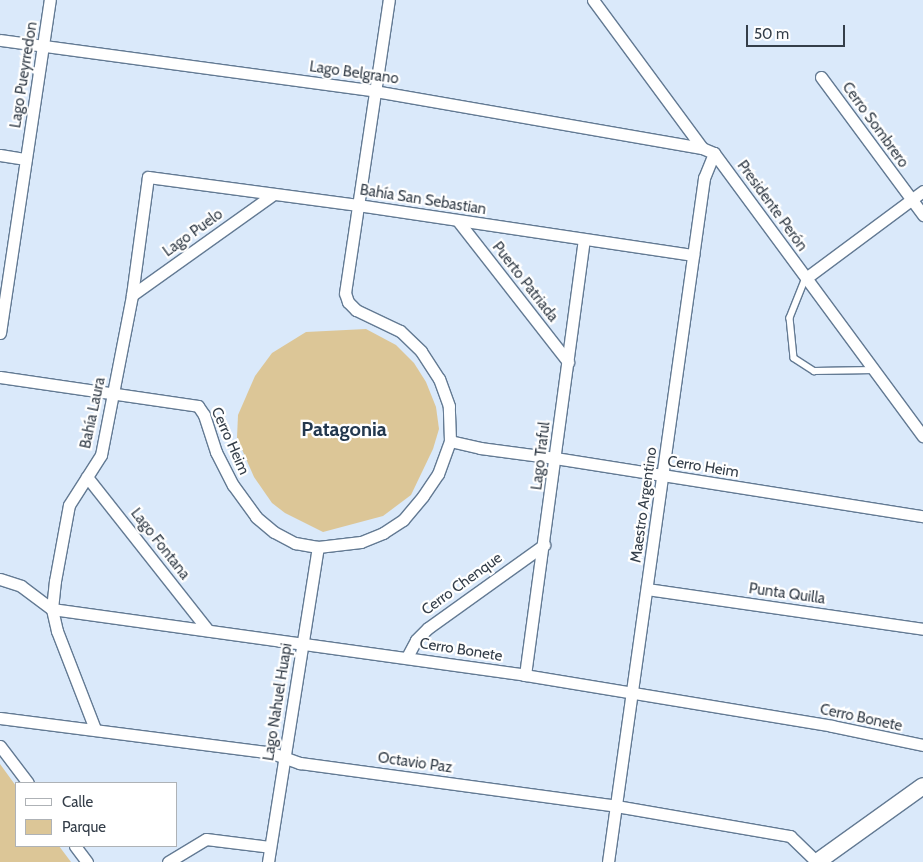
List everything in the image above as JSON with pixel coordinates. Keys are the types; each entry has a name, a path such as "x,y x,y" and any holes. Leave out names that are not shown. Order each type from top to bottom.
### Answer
{"street":[{"name":"Lago Pueyrredon","path":"0,333 5,271 26,159 50,0"},
{"path":"358,205 389,0"},
{"path":"593,0 702,148 714,153"},
{"name":"Lago Belgrano","path":"0,40 376,91 702,148"},
{"name":"Cerro Sombrero","path":"821,77 923,215"},
{"name":"Maestro Argentino","path":"608,862 704,178 714,153"},
{"name":"Presidente Perón","path":"714,153 923,436"},
{"path":"0,155 26,159"},
{"name":"Bahía San Sebastian","path":"148,177 358,205 584,240 694,254"},
{"name":"Bahía Laura","path":"95,729 57,631 52,609 55,581 69,505 102,454 132,295 148,177"},
{"path":"806,278 923,191"},
{"name":"Lago Puelo","path":"132,295 272,195"},
{"name":"Cerro Heim","path":"0,377 198,406 204,415 216,452 233,485 256,516 274,532 295,543 318,547 361,542 383,533 403,520 438,474 450,441 449,406 439,379 421,350 400,331 356,310 348,302 345,293 358,205"},
{"name":"Puerto Patriada","path":"458,221 568,362"},
{"name":"Lago Traful","path":"525,675 584,240"},
{"name":"Cerro Heim","path":"450,441 480,448 923,516"},
{"name":"Lago Fontana","path":"87,477 208,630"},
{"name":"Cerro Chenque","path":"407,657 416,640 428,628 544,545"},
{"name":"Lago Nahuel Huapi","path":"268,862 318,547"},
{"name":"Cerro Bonete","path":"0,579 21,586 52,609 407,657 525,675 832,726 923,745"},
{"name":"Punta Quilla","path":"647,589 923,629"},
{"name":"Octavio Paz","path":"0,718 272,753 300,763 616,806 790,836 817,862"},
{"path":"0,746 27,782"},
{"path":"817,862 923,786"},
{"path":"168,862 206,839 270,846"},
{"path":"76,847 87,862"}],"lane":[{"path":"806,278 790,318 794,358 814,370 875,370"}],"green space":[{"path":"366,329 396,345 414,363 426,382 436,407 439,429 433,449 411,495 383,516 323,532 285,513 272,503 254,477 237,438 238,415 255,376 272,353 306,332"},
{"path":"0,764 15,785 15,847 60,847 71,862 0,862"}],"district":[{"name":"Patagonia","path":"344,429"}]}
